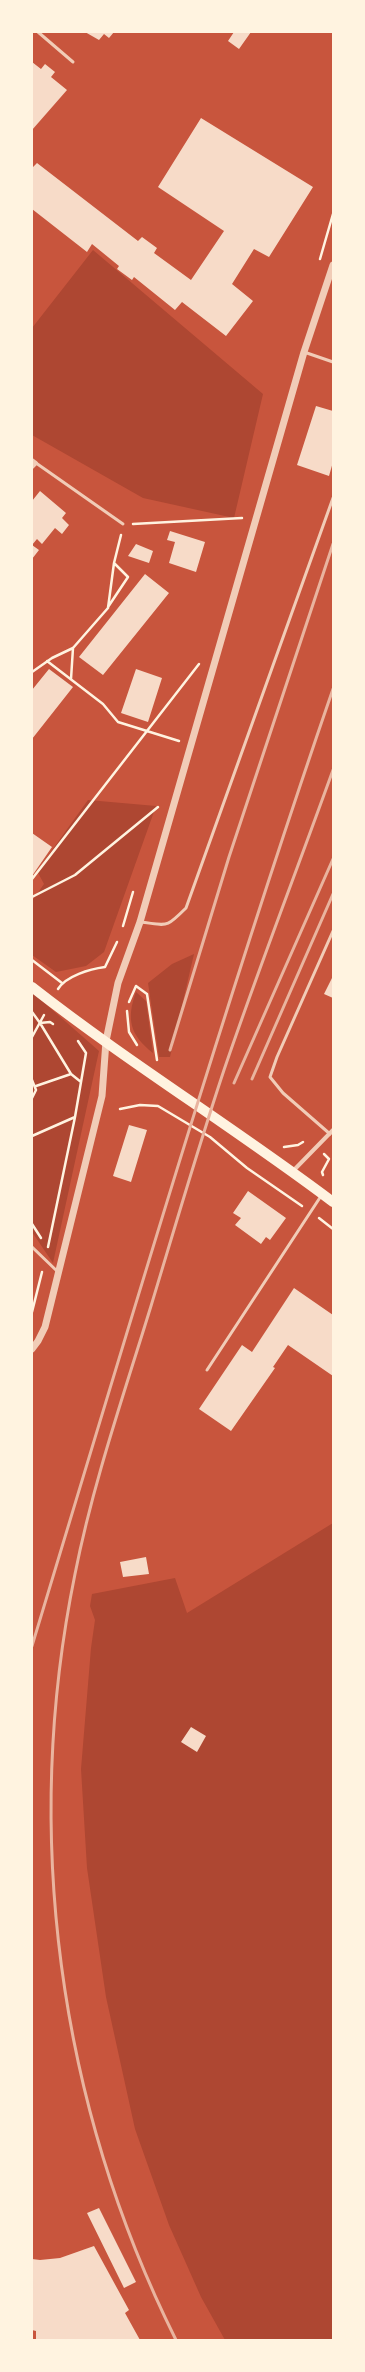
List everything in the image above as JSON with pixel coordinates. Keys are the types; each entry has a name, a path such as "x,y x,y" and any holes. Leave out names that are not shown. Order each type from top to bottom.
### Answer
{"main road":[{"path":"32,987 172,1090 293,1171 333,1202"}],"street":[{"path":"32,1349 45,1327 102,1096 106,1041 118,983 140,922 304,352 333,265"},
{"path":"32,467 34,461"},
{"path":"293,1171 333,1130"}],"lane":[{"path":"38,32 73,62"},
{"path":"304,352 333,362"},
{"path":"34,461 123,524"},
{"path":"140,922 161,926 173,921 186,908 333,498"},
{"path":"330,1134 283,1094 270,1077 277,1057 333,931"},
{"path":"207,1370 322,1194"},
{"path":"32,1247 59,1272"}],"path":[{"path":"108,608 114,563 123,524 244,518"},
{"path":"32,672 73,648 108,608 128,577 114,563"},
{"path":"72,680 73,648"},
{"path":"32,879 203,659"},
{"path":"47,662 103,704 118,722 179,741"},
{"path":"32,897 75,875 158,807"},
{"path":"32,960 62,983"},
{"path":"138,1047 129,1032 127,1021 127,1009 136,986 147,994 157,1063 154,1061"},
{"path":"32,1012 71,1074 81,1082"},
{"path":"40,1023 50,1022 55,1025"},
{"path":"32,1037 40,1023"},
{"path":"32,1312 48,1249 86,1054 77,1039"},
{"path":"36,1086 71,1074"},
{"path":"32,1080 36,1086 36,1090 32,1098"},
{"path":"120,1109 140,1105 158,1106 210,1137 247,1168 333,1229"},
{"path":"32,1136 74,1117"},
{"path":"277,1145 288,1148 298,1145 310,1138 329,1159 322,1172 324,1177"},
{"path":"32,1224 48,1249"}],"shaded area":[{"path":"93,250 263,394 234,518 143,498 32,435 32,328"},
{"path":"88,800 156,806 104,952 86,966 56,972 32,955 32,901 44,884 37,871"},
{"path":"194,954 170,1057 159,1057 148,983 172,964"},
{"path":"32,992 99,1051 53,1263 32,1232"},
{"path":"136,992 146,1001 153,1053 139,1040 132,1026 131,1010"},
{"path":"333,1523 333,2340 225,2340 201,2297 169,2225 135,2129 106,1997 87,1868 81,1769 91,1648 95,1620 90,1606 92,1594 175,1578 187,1613"}],"building":[{"path":"85,32 114,32 109,38 104,34 99,40"},
{"path":"234,32 251,32 239,49 228,41"},
{"path":"32,62 41,69 45,64 55,72 51,77 67,90 32,130"},
{"path":"201,118 313,187 269,257 254,249 232,284 253,301 226,336 182,302 175,310 134,277 132,280 117,269 119,266 92,244 87,252 32,209 32,168 37,163 138,241 142,237 157,248 154,253 191,280 224,231 158,187"},
{"path":"316,406 333,411 333,462 329,476 297,465"},
{"path":"40,491 66,513 62,518 69,525 62,534 55,528 42,544 37,539 32,545 32,501"},
{"path":"170,531 205,542 196,572 169,563 175,542 167,540"},
{"path":"136,544 153,551 149,563 128,556"},
{"path":"32,545 39,550 32,559"},
{"path":"145,574 169,593 103,675 79,657"},
{"path":"49,669 73,687 32,739 32,690"},
{"path":"136,669 162,678 148,722 121,713"},
{"path":"32,833 52,847 32,876"},
{"path":"333,976 333,998 324,994"},
{"path":"129,1125 147,1130 131,1182 113,1176"},
{"path":"248,1191 286,1218 270,1240 266,1237 261,1244 235,1225 241,1218 233,1213"},
{"path":"294,1288 333,1315 333,1376 288,1345 273,1367 275,1368 231,1431 199,1409 242,1345 252,1352"},
{"path":"146,1557 149,1574 123,1577 120,1562"},
{"path":"191,1727 206,1736 197,1752 181,1742"},
{"path":"99,2208 136,2282 124,2288 87,2213"},
{"path":"94,2246 129,2310 125,2313 140,2340 36,2340 36,2331 32,2330 32,2259 40,2260 60,2258"}],"railway":[{"path":"170,1050 229,857 333,544"},
{"path":"32,1646 215,1046 333,689"},
{"path":"176,2340 136,2250 103,2157 78,2062 61,1965 53,1868 52,1770 59,1672 82,1540 110,1439 224,1070 333,770"},
{"path":"234,1083 333,859"},
{"path":"252,1079 333,894"}]}
